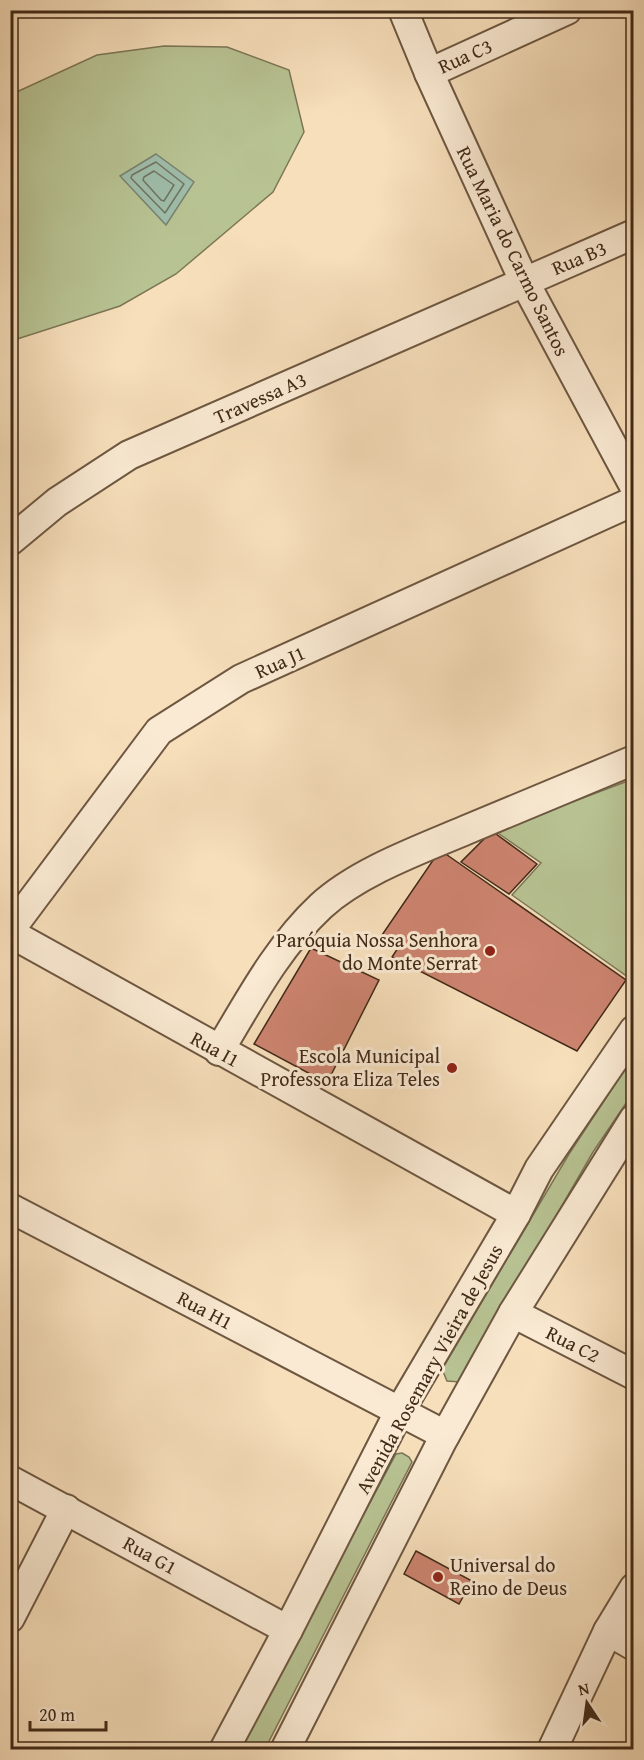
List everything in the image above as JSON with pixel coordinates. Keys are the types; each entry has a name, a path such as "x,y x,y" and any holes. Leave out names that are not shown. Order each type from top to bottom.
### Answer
{"street":[{"name":"Rua Maria do Carmo Santos","path":"403,10 429,73 524,281 633,486"},
{"name":"Rua C3","path":"429,73 567,10"},
{"name":"Rua B3","path":"524,281 633,234"},
{"name":"Travessa A3","path":"10,541 57,502 129,455 524,281"},
{"name":"Rua J1","path":"10,932 159,731 241,679 633,501"},
{"path":"219,1051 253,994 289,942 302,925 337,894 411,853 633,760"},
{"name":"Rua I1","path":"10,932 219,1051 516,1214"},
{"name":"Avenida Rosemary Vieira de Jesus","path":"224,1749 288,1630 399,1412 516,1214 539,1169 633,1030"},
{"path":"285,1749 445,1435 513,1313 633,1119"},
{"name":"Rua H1","path":"10,1208 445,1435"},
{"name":"Rua C2","path":"513,1313 633,1375"},
{"name":"Rua G1","path":"10,1480 288,1630"},
{"path":"10,1618 66,1509"},
{"path":"552,1749 608,1631 633,1588"},
{"path":"608,1631 633,1646"}],"shaded area":[{"path":"164,46 227,47 289,70 304,132 273,192 176,274 120,306 11,341 10,95 97,55"},
{"path":"633,779 634,970 628,977 512,895 541,863 495,831"},
{"path":"633,1057 633,1093 593,1152 460,1382 447,1381 442,1369 569,1154"},
{"path":"402,1453 412,1462 265,1749 237,1750 396,1454"}],"water":[{"path":"156,154 194,182 166,225 120,176"}],"building":[{"path":"492,831 537,864 509,894 461,862"},
{"name":"Paróquia Nossa Senhora do Monte Serrat","path":"440,850 626,980 577,1051 392,957 400,945 382,935"},
{"path":"311,948 379,980 327,1083 254,1044"},
{"name":"Universal do Reino de Deus","path":"416,1551 472,1581 459,1604 404,1574"}],"place":[{"name":"Paróquia Nossa Senhora do Monte Serrat","path":"490,951"},
{"name":"Escola Municipal Professora Eliza Teles","path":"452,1068"},
{"name":"Universal do Reino de Deus","path":"438,1577"}]}
